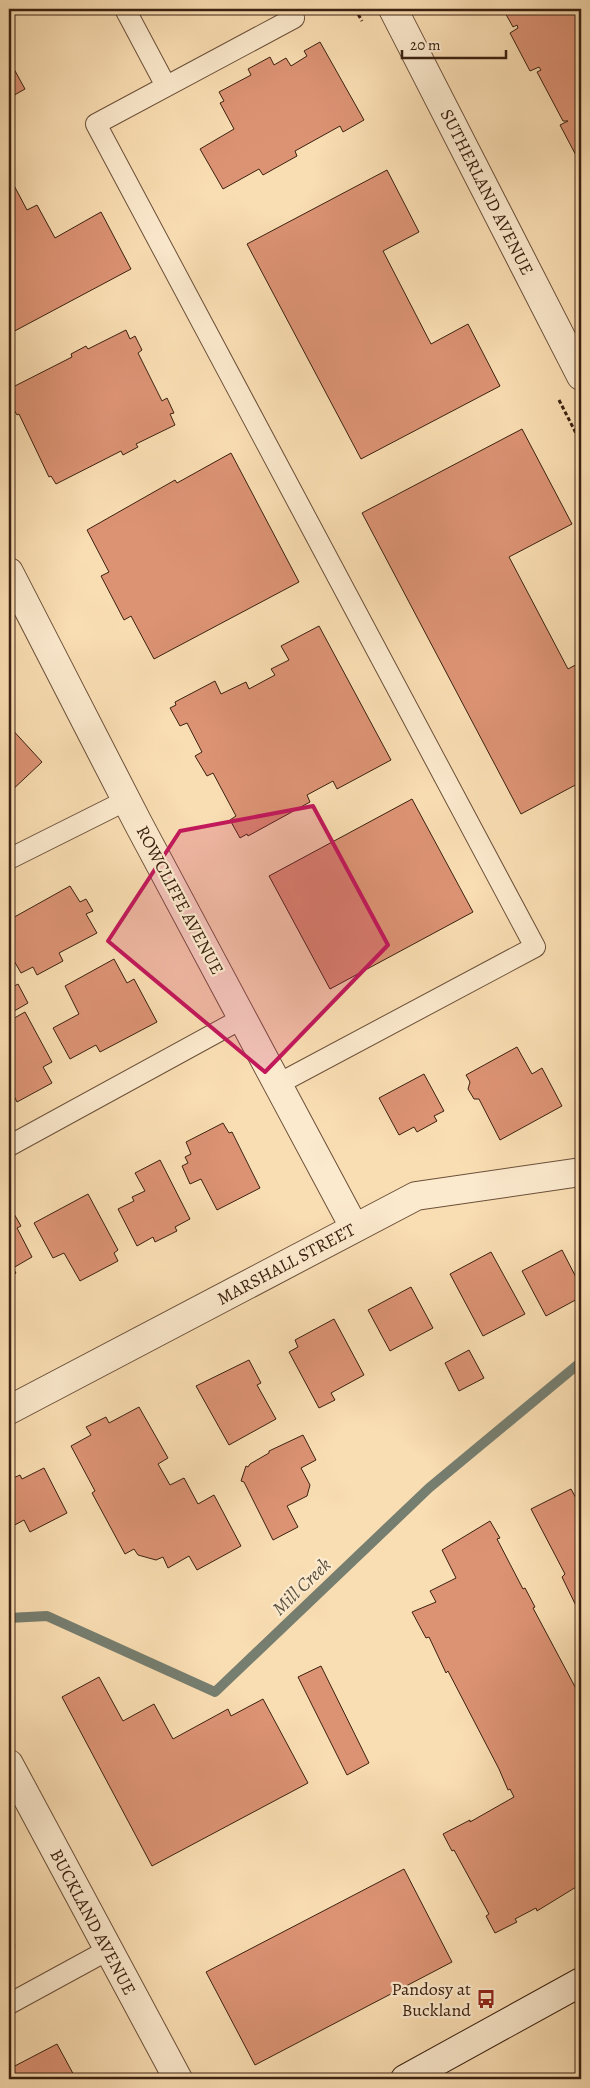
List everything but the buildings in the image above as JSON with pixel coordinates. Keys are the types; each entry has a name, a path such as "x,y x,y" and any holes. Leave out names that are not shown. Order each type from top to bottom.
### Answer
{"street":[{"name":"SUTHERLAND AVENUE","path":"393,9 581,376"},
{"name":"ROWCLIFFE AVENUE","path":"9,572 127,800 354,1227"},
{"name":"MARSHALL STREET","path":"9,1410 416,1196 581,1172"},
{"name":"BUCKLAND AVENUE","path":"9,1764 178,2079"},
{"path":"405,2079 581,1982"}],"lane":[{"path":"125,9 166,86"},
{"path":"278,1084 536,948 96,124 294,18"},
{"path":"9,859 127,800"},
{"path":"9,1146 243,1018"},
{"path":"9,2004 108,1950"}],"highlighted area":[{"path":"313,806 388,945 265,1072 108,941 180,831"}],"waterway":[{"name":"Mill Creek","path":"9,1618 47,1616 215,1692 429,1488 581,1362"}],"place":[{"name":"Pandosy at Buckland","path":"486,1999"}]}
